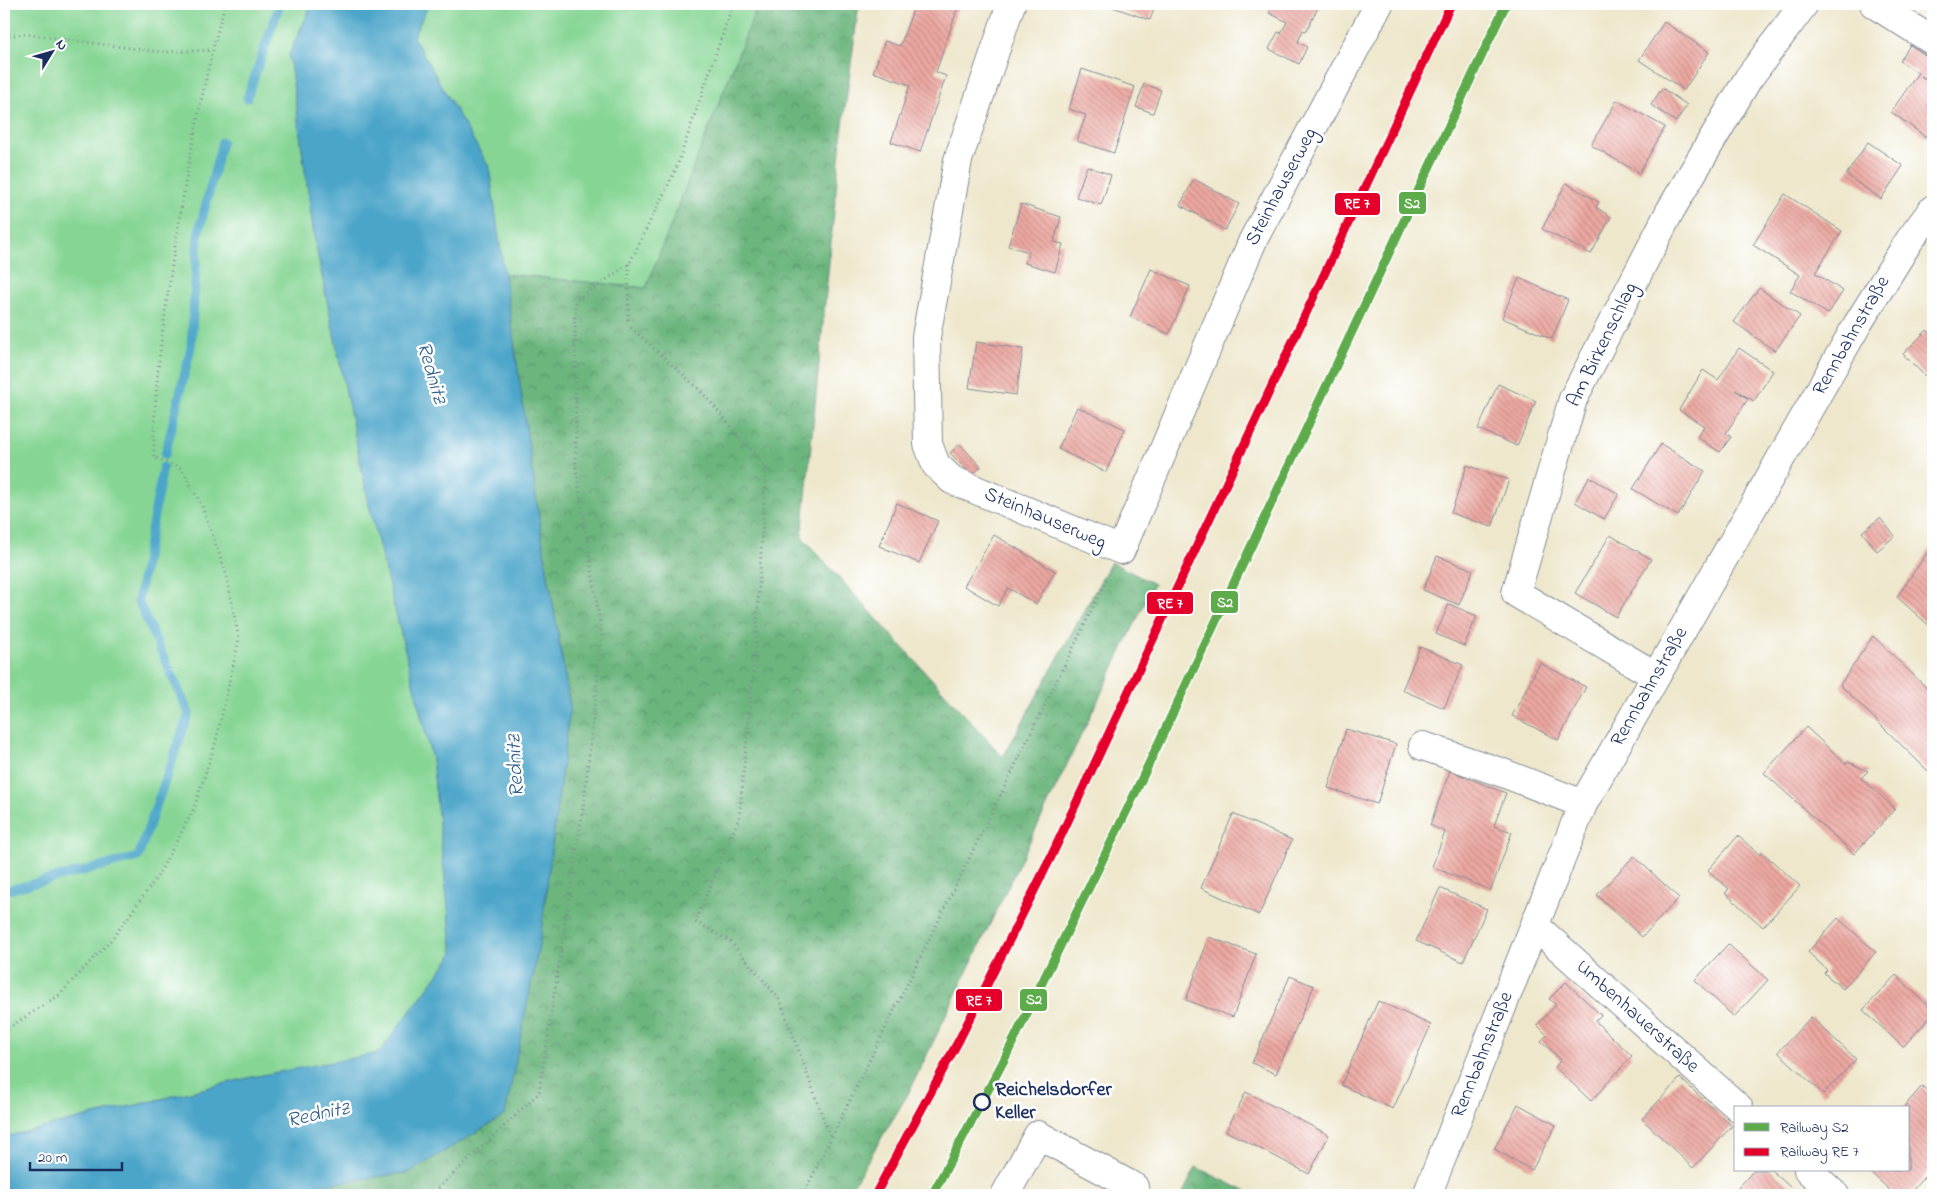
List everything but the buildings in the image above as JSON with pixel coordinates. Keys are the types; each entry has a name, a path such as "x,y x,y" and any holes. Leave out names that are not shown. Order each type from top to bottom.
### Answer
{"street":[{"name":"Steinhauserweg","path":"1010,4 958,160 926,337 928,444 936,465 952,480 1121,550 1253,240 1379,4"},
{"name":"Am Birkenschlag","path":"1656,676 1516,593 1573,399 1689,178 1748,79 1804,4"},
{"path":"1874,4 1933,41"},
{"name":"Rennbahnstraße","path":"1427,1195 1583,804 1857,325 1908,241 1933,209"},
{"path":"1423,746 1503,773 1583,804"},
{"name":"Umbenhauerstraße","path":"1535,926 1737,1106"},
{"path":"1006,1195 1038,1135 1134,1188 1135,1195"},
{"path":"1810,1172 1835,1195"}],"path":[{"path":"4,1031 58,996 112,938 157,878 193,811 216,741 239,639 226,573 202,506 182,469 154,457 153,424 164,320 185,176 212,50 226,4"},
{"path":"733,4 676,169 629,264 628,325 700,390 766,467 755,656 738,818 695,922 729,940 780,1000 831,1139"},
{"path":"4,36 25,34 160,52 212,50"},
{"path":"430,1195 539,1093 584,802 602,636 576,469 575,300 629,264"},
{"path":"803,1195 1121,550"}],"green space":[{"path":"4,4 312,4 289,55 315,242 370,509 432,759 453,954 379,1054 252,1077 4,1137"},
{"path":"429,4 758,4 646,288 504,274 489,167 413,37"},
{"path":"758,4 859,4 841,140 802,537 1003,757 1111,562 1154,584 908,1094 847,1195 251,1195 410,1172 570,707 542,539 504,274 646,288"},
{"path":"1196,1167 1253,1195 1182,1195"}],"water":[{"name":"Rednitz","path":"312,4 429,4 413,37 489,167 542,539 570,707 540,940 505,1115 410,1172 251,1195 4,1195 4,1137 252,1077 379,1053 453,954 432,759 370,509 315,242 289,55"}],"waterway":[{"path":"247,98 280,4"},
{"path":"165,455 191,347 198,235 222,142"},
{"path":"4,891 138,857 189,713 138,601 163,467"}],"rail line":[{"name":"S2","path":"932,1195 1003,1062 1129,806 1506,4"}],"transit line":[{"path":"875,1195 959,1040 1050,859 1451,4"}],"place":[{"name":"Reichelsdorfer Keller","path":"982,1102"}]}
